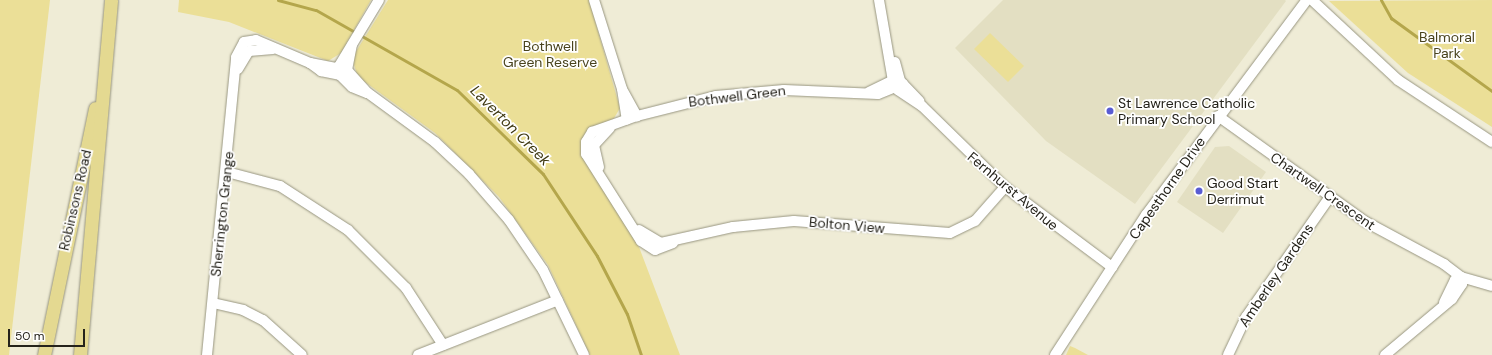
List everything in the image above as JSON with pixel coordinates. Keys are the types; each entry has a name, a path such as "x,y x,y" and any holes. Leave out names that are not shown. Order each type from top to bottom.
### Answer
{"main road":[{"name":"Robinsons Road","path":"80,355 111,0"},
{"name":"Robinsons Road","path":"44,355 106,45"}],"street":[{"path":"342,70 352,45 370,12 379,0"},
{"path":"879,0 890,57 898,83"},
{"name":"Capesthorne Drive","path":"1055,355 1064,344 1089,299 1218,116 1307,0"},
{"path":"1312,0 1398,80 1492,142"},
{"path":"596,1 622,89 627,120"},
{"path":"249,51 244,42 262,41 277,50 310,63 321,72 342,70"},
{"name":"Sherrington Grange","path":"207,355 237,52 244,42"},
{"path":"249,51 277,50"},
{"path":"236,72 249,51"},
{"path":"342,70 352,87 368,93 412,124 469,174 509,220 558,300 584,355"},
{"name":"Bothwell Green","path":"592,138 611,126 637,116 681,103 751,92 868,93 898,83"},
{"name":"Fernhurst Avenue","path":"898,83 1005,187 1112,267"},
{"path":"622,89 637,116"},
{"name":"Chartwell Crescent","path":"1218,116 1329,198 1432,259 1459,280 1492,288"},
{"path":"1465,125 1492,136"},
{"name":"Bolton View","path":"592,138 594,154 600,172 637,228 652,242 673,243 733,227 780,222 950,232 975,221 1005,187"},
{"path":"226,172 280,186 348,230 406,288 443,345"},
{"name":"Amberley Gardens","path":"1228,355 1246,317 1329,198"},
{"path":"1385,355 1444,303 1459,280"},
{"path":"418,355 558,300"},
{"path":"213,303 243,310 263,320 302,355"},
{"name":"Capesthorne Drive","path":"1063,355 1064,344"}],"shaded area":[{"name":"St Lawrence Catholic Primary School","path":"1003,0 1286,1 1135,204 1046,141 955,48"},
{"path":"1229,146 1266,172 1223,233 1177,202 1215,147"}],"green space":[{"path":"0,0 50,0 9,355 0,355"},
{"path":"179,0 371,0 341,53 328,61 229,22 178,12"},
{"name":"Bothwell Green Reserve","path":"388,0 589,0 620,108 613,120 584,135 581,153 639,247 680,355 590,355 548,265 499,197 435,133 358,77 353,62 355,53"},
{"name":"Balmoral Park","path":"1492,0 1492,127 1408,73 1329,1"},
{"path":"990,33 1024,66 1008,82 974,49"},
{"path":"1070,346 1075,348 1088,355 1066,355"}],"waterway":[{"name":"Laverton Creek","path":"278,0 316,10 457,90 543,174 597,256 627,314 641,355"},
{"path":"1381,0 1391,18 1492,91"}],"place":[{"name":"St Lawrence Catholic Primary School","path":"1110,111"},
{"name":"Good Start Derrimut","path":"1199,191"}]}
